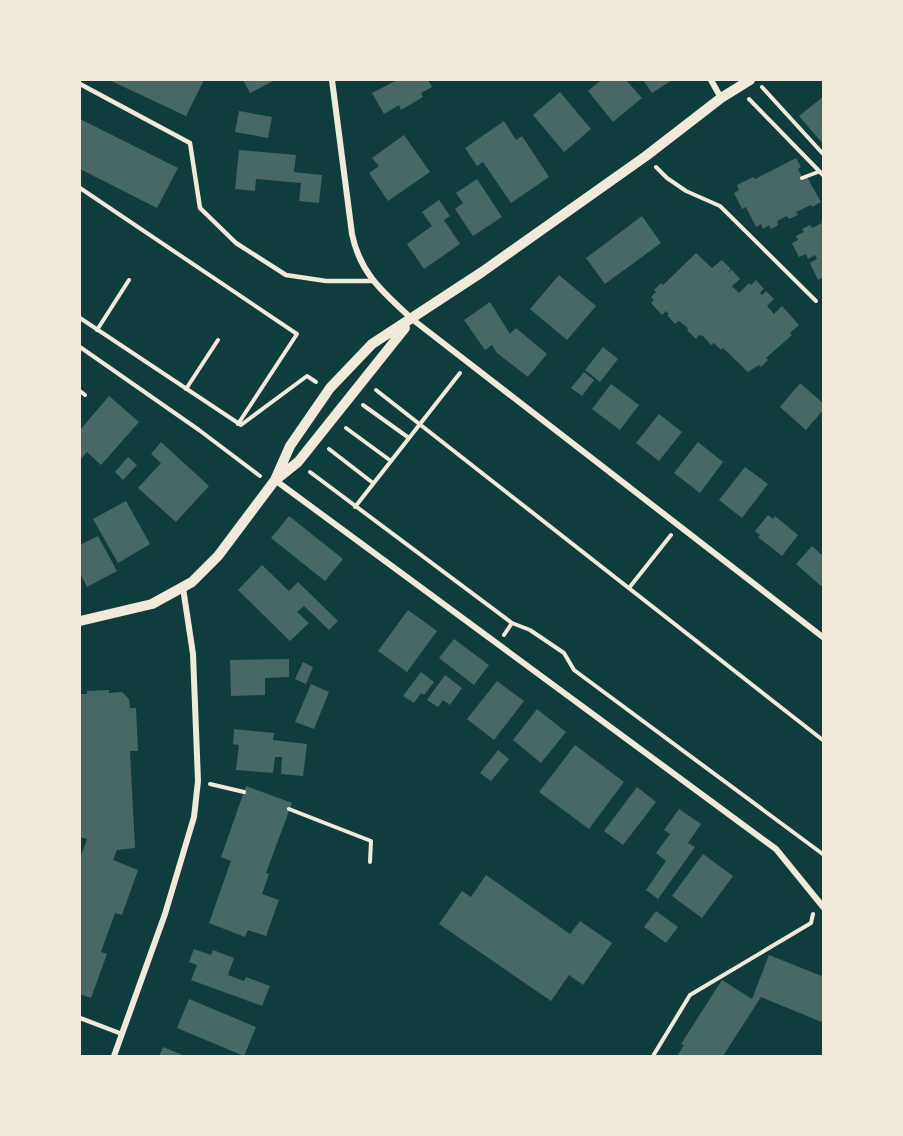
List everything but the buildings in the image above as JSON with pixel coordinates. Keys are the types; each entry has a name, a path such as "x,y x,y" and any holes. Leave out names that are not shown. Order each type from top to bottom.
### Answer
{"street":[{"path":"332,80 354,247 371,280 412,319 824,638"},
{"path":"711,80 721,98"},
{"path":"80,621 152,604 183,588 201,574 218,556 273,482 290,446 330,388 372,344 482,272 646,156 721,98 750,80"},
{"path":"273,482 298,462 412,319"},
{"path":"273,482 776,849 824,908"},
{"path":"114,1056 165,914 194,817 198,781 193,654 183,588"}],"lane":[{"path":"80,84 189,143 200,208 236,243 286,275 326,281 371,280"},
{"path":"80,1018 122,1034"}],"path":[{"path":"755,80 824,155"},
{"path":"737,87 824,176"},
{"path":"646,156 667,178 686,191 720,206 816,301"},
{"path":"802,178 819,171"},
{"path":"80,188 297,334 238,423"},
{"path":"97,330 129,280"},
{"path":"80,318 240,425 307,376 317,382"},
{"path":"186,389 218,340"},
{"path":"80,347 273,482"},
{"path":"356,507 468,362"},
{"path":"375,389 824,741"},
{"path":"80,391 85,395"},
{"path":"367,407 409,438"},
{"path":"349,430 391,462"},
{"path":"328,449 374,483"},
{"path":"298,462 512,623 530,630 564,653 574,670 824,855"},
{"path":"629,588 678,526"},
{"path":"198,781 244,792"},
{"path":"289,809 371,841 370,862"},
{"path":"654,1056 690,995 811,923 817,900"}]}
